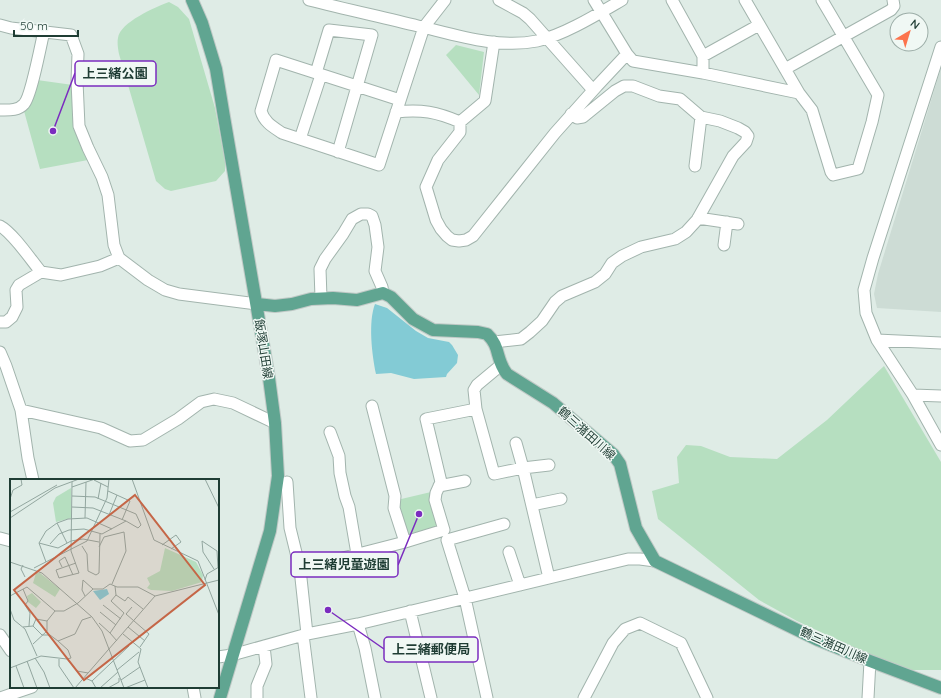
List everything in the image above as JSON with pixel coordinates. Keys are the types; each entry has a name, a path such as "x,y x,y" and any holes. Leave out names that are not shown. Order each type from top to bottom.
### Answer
{"main road":[{"name":"飯塚山田線","path":"192,0 202,23 216,69 257,304 275,423 278,476 270,531 220,698"},
{"path":"257,304 275,306 292,304 311,298 357,300 383,293 390,297 413,319 433,330 478,332 487,334 497,347 501,365"},
{"name":"鶴三潴田川線","path":"501,365 507,374 553,403 613,454 620,464 636,528 655,561 818,640 941,688"}],"street":[{"path":"308,0 461,37 494,42 514,43 537,40 562,32 622,0"},
{"path":"400,100 276,60 261,111 263,117 273,128 300,139 379,165 424,27 445,0"},
{"path":"499,0 523,13 593,90"},
{"path":"594,0 627,54 637,63 703,73 799,93"},
{"path":"672,0 703,56 703,73"},
{"path":"745,0 799,93 812,110 831,172 833,175 838,175 858,169 872,122 878,95 822,0"},
{"path":"785,69 891,10 894,6 893,0"},
{"path":"0,25 11,28 72,35 78,54 77,81 79,126 102,177 108,195 114,245 120,258 148,280 165,290 179,294 257,304"},
{"path":"703,56 759,25"},
{"path":"300,139 319,74 329,30 372,35 338,152"},
{"path":"0,110 17,109 25,104 30,91 44,31"},
{"path":"494,42 485,101 460,122 460,132 438,160 426,187 433,212 441,229 452,240 466,240 473,236 571,114 627,54"},
{"path":"941,47 864,290 866,313 877,340 913,395 941,445"},
{"path":"494,342 521,339 542,321 555,302 562,296 595,282 605,274 612,263 622,256 642,247 675,239 686,232 698,218 730,161 746,142 748,136 745,132 738,128 701,116 680,99 659,96 633,86 624,86 615,90 582,117 577,118 571,114"},
{"path":"396,112 421,110 434,112 460,122"},
{"path":"695,166 701,116"},
{"path":"322,298 320,269 325,259 344,234 352,219 361,214 368,214 372,216 375,225 378,247 375,271 383,293"},
{"path":"698,218 738,224"},
{"path":"724,245 727,222"},
{"path":"0,226 5,229 17,242 41,272"},
{"path":"0,322 6,322 12,317 17,307 16,290 19,284 41,272 61,275 100,266 120,258"},
{"path":"877,340 941,343"},
{"path":"0,352 21,410 33,479"},
{"path":"501,365 477,384 474,390 476,409 494,474 523,468 549,466"},
{"path":"913,395 941,396"},
{"path":"21,410 101,428 130,442 143,440 178,419 201,402 214,399 233,403 275,423"},
{"path":"372,406 394,496 394,508 405,542"},
{"path":"300,569 405,542 444,530 435,500 441,482 426,420 476,409"},
{"path":"330,432 339,456 340,473 349,508 357,554"},
{"path":"516,443 549,578"},
{"path":"439,486 465,481"},
{"path":"288,482 290,528 300,569 311,698"},
{"path":"532,505 561,499"},
{"path":"487,698 465,598 447,540 504,524"},
{"path":"0,538 10,541"},
{"path":"509,552 520,585"},
{"path":"219,657 305,634 358,624 628,559 655,561"},
{"path":"410,611 431,698"},
{"path":"584,698 613,643 625,629 640,623 681,643 707,698"},
{"path":"358,624 365,648 375,698"},
{"path":"0,635 10,650"},
{"path":"257,698 257,686 266,664 264,646"},
{"path":"868,698 870,661"},
{"path":"6,697 29,688"},
{"path":"193,688 195,698"}],"shaded area":[{"path":"941,68 941,312 877,308 874,294 878,274"}],"green space":[{"path":"169,2 178,7 189,19 215,108 225,162 225,171 216,181 171,191 165,189 156,181 119,54 118,44 120,32 125,26 148,11"},
{"path":"456,45 484,52 479,95 446,55"},
{"path":"37,80 73,85 88,160 40,169 24,111"},
{"path":"884,366 941,462 941,670 909,670 872,656 797,621 759,600 658,519 652,491 679,483 677,457 686,445 701,446 730,457 777,459 827,420"},
{"path":"431,492 441,528 407,538 397,500"}],"water":[{"path":"375,304 387,308 416,331 428,338 449,342 452,345 458,355 457,363 446,377 414,379 391,373 376,374 373,358 371,329"}],"place":[{"name":"上三緒公園","path":"53,131"},
{"name":"上三緒児童遊園","path":"419,514"},
{"name":"上三緒郵便局","path":"328,610"}]}
